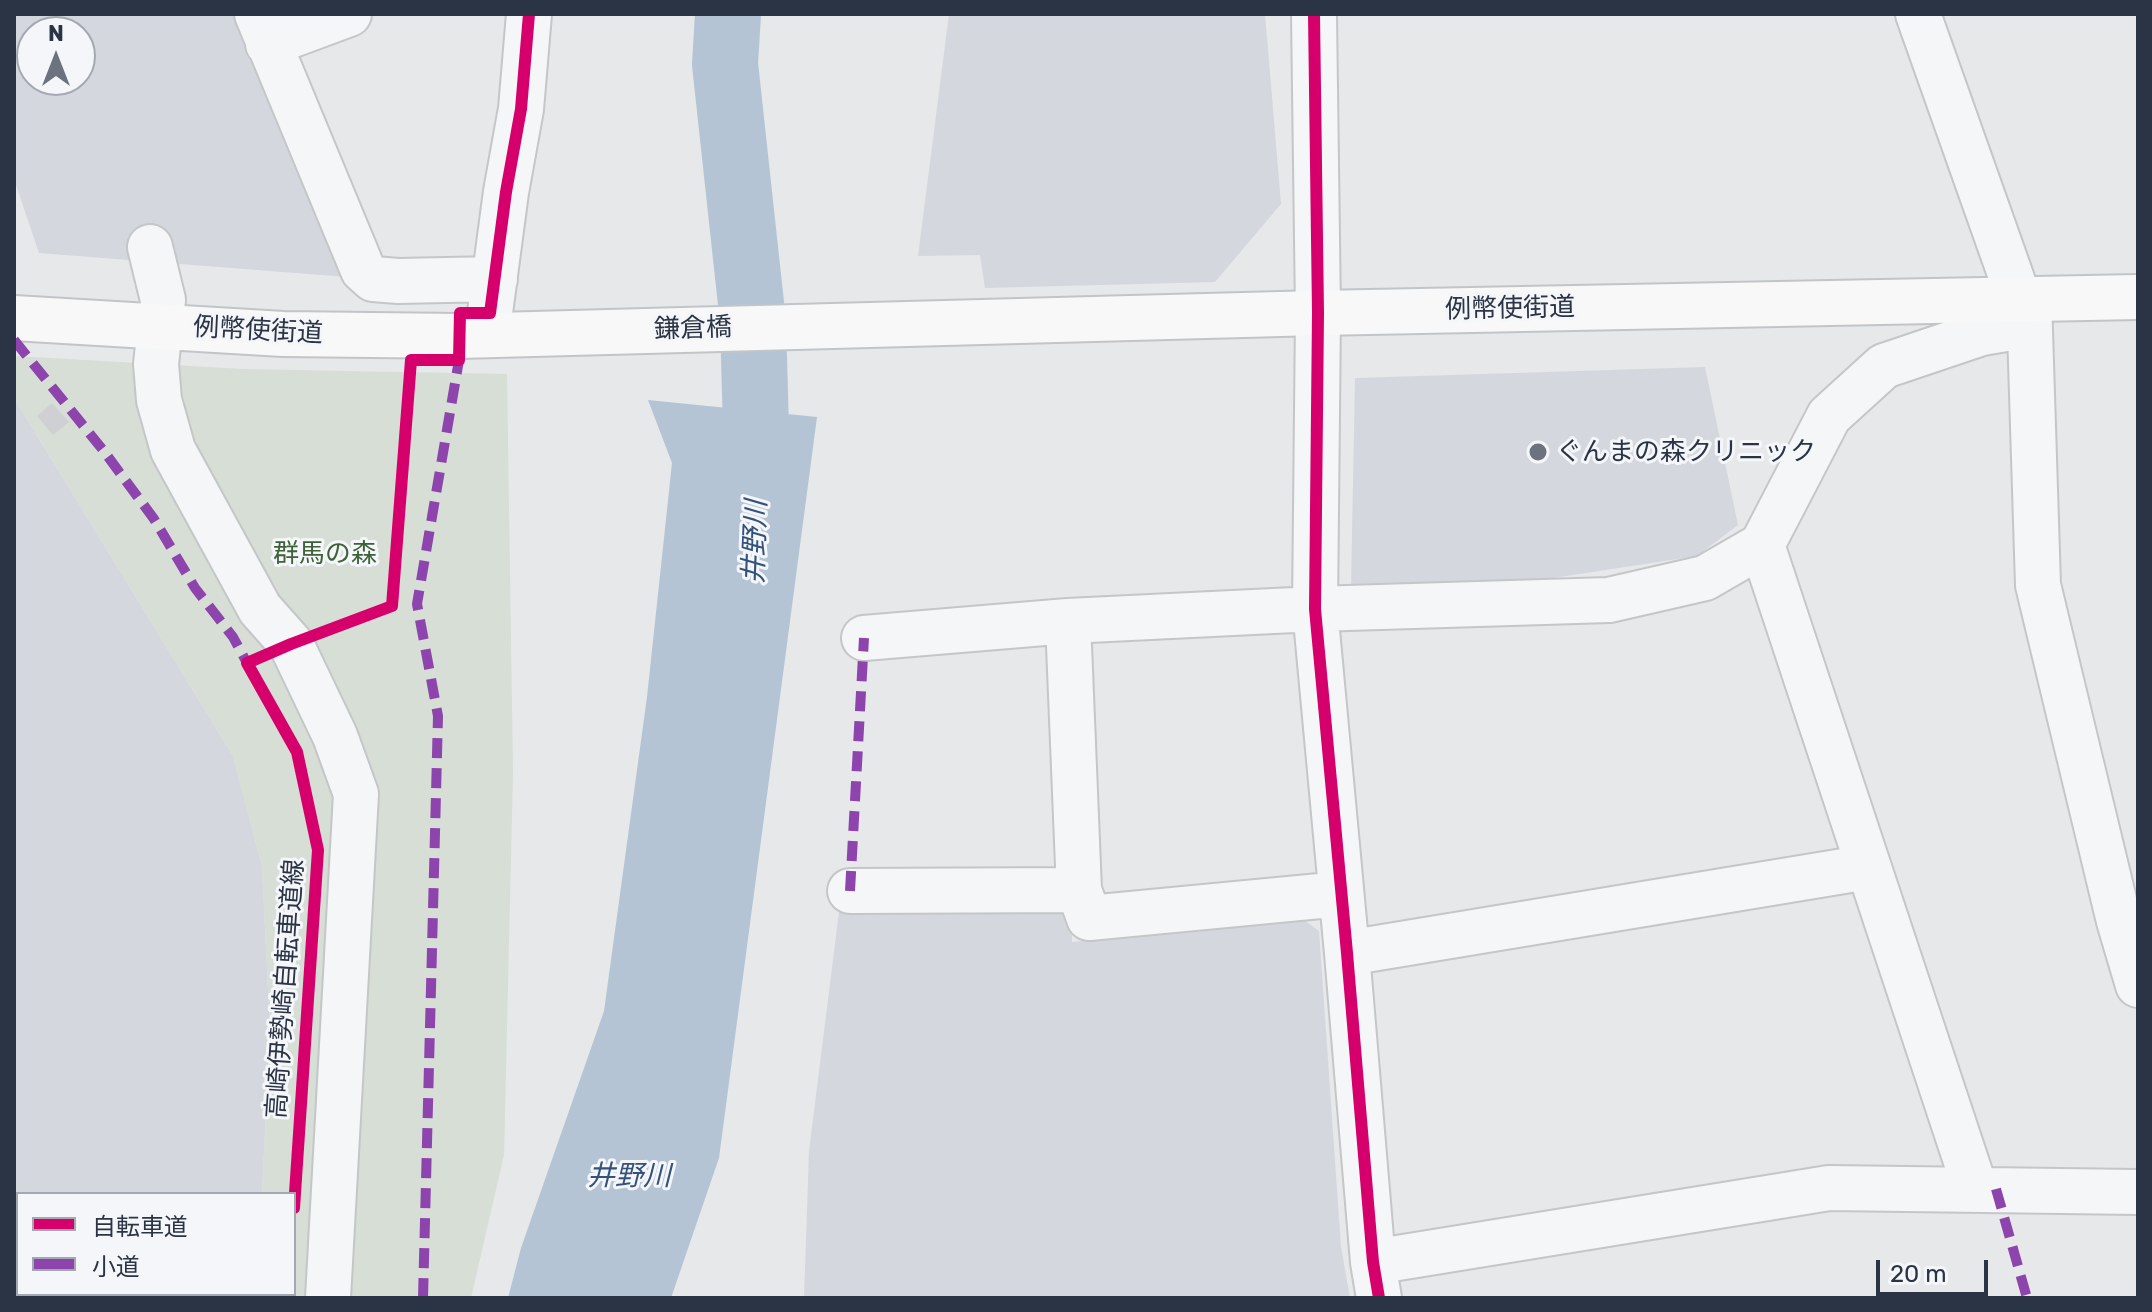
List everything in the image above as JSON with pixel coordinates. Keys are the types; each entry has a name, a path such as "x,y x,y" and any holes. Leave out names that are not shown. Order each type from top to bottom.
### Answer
{"main road":[{"name":"例幣使街道","path":"883,324 1318,313 2026,308 2138,297"},
{"name":"鎌倉橋","path":"494,316 883,324"},
{"name":"例幣使街道","path":"14,318 283,334 494,316"}],"street":[{"path":"349,14 262,29 363,270 373,279 398,281 494,316 506,192 521,109 529,14"},
{"path":"1314,14 1318,313 1315,609 1376,1280 1829,1188 2138,1192"},
{"path":"1918,14 2026,308 2038,585 2129,920 2138,985"},
{"path":"150,247 163,300 156,364 159,400 173,450 260,609 291,644 335,736 356,794 328,1298"},
{"path":"864,638 1068,621 1315,609 1609,600 1705,578 1762,545 1829,416 1884,366 1982,333 2026,308"},
{"path":"1762,545 1975,1188"},
{"path":"1068,621 1079,890 1089,918 1341,894"},
{"path":"1347,953 1868,867"},
{"path":"850,891 1079,890"}],"shaded area":[{"path":"14,14 240,14 347,277 39,253 14,179"},
{"path":"949,14 1265,14 1281,204 1215,282 985,288 980,255 918,256"},
{"name":"ぐんまの森クリニック","path":"1705,367 1738,525 1697,556 1527,582 1351,587 1355,378"},
{"path":"14,398 233,756 262,866 270,1028 262,1192 16,1192 16,1296 256,1298 14,1298"},
{"path":"840,904 1072,908 1072,942 1301,918 1319,931 1341,1247 1350,1298 804,1298 809,1151"}],"green space":[{"name":"群馬の森","path":"14,356 243,369 507,374 513,772 504,1155 471,1298 256,1298 296,1296 296,1192 262,1192 270,1028 262,866 233,756 14,398"}],"water":[{"name":"井野川","path":"648,400 817,417 719,1158 671,1298 508,1298 521,1248 604,1011 647,697 672,463"}],"building":[{"path":"52,403 69,422 53,435 37,416"}],"waterway":[{"name":"井野川","path":"728,14 725,64 753,322 758,501"}],"marked path":[{"path":"14,340 154,519 195,588 233,637 247,663"},
{"path":"423,1298 438,716 417,604 459,360"},
{"path":"850,891 864,638"},
{"path":"1996,1189 2027,1298"}],"cycle path":[{"name":"高崎伊勢崎自転車道線","path":"295,1192 318,850 297,752 247,663 392,606 411,360 459,360 460,313 490,313 521,109 529,14"},
{"path":"1314,14 1318,313 1315,609 1373,1262 1379,1298"}],"place":[{"name":"ぐんまの森クリニック","path":"1538,452"}]}
